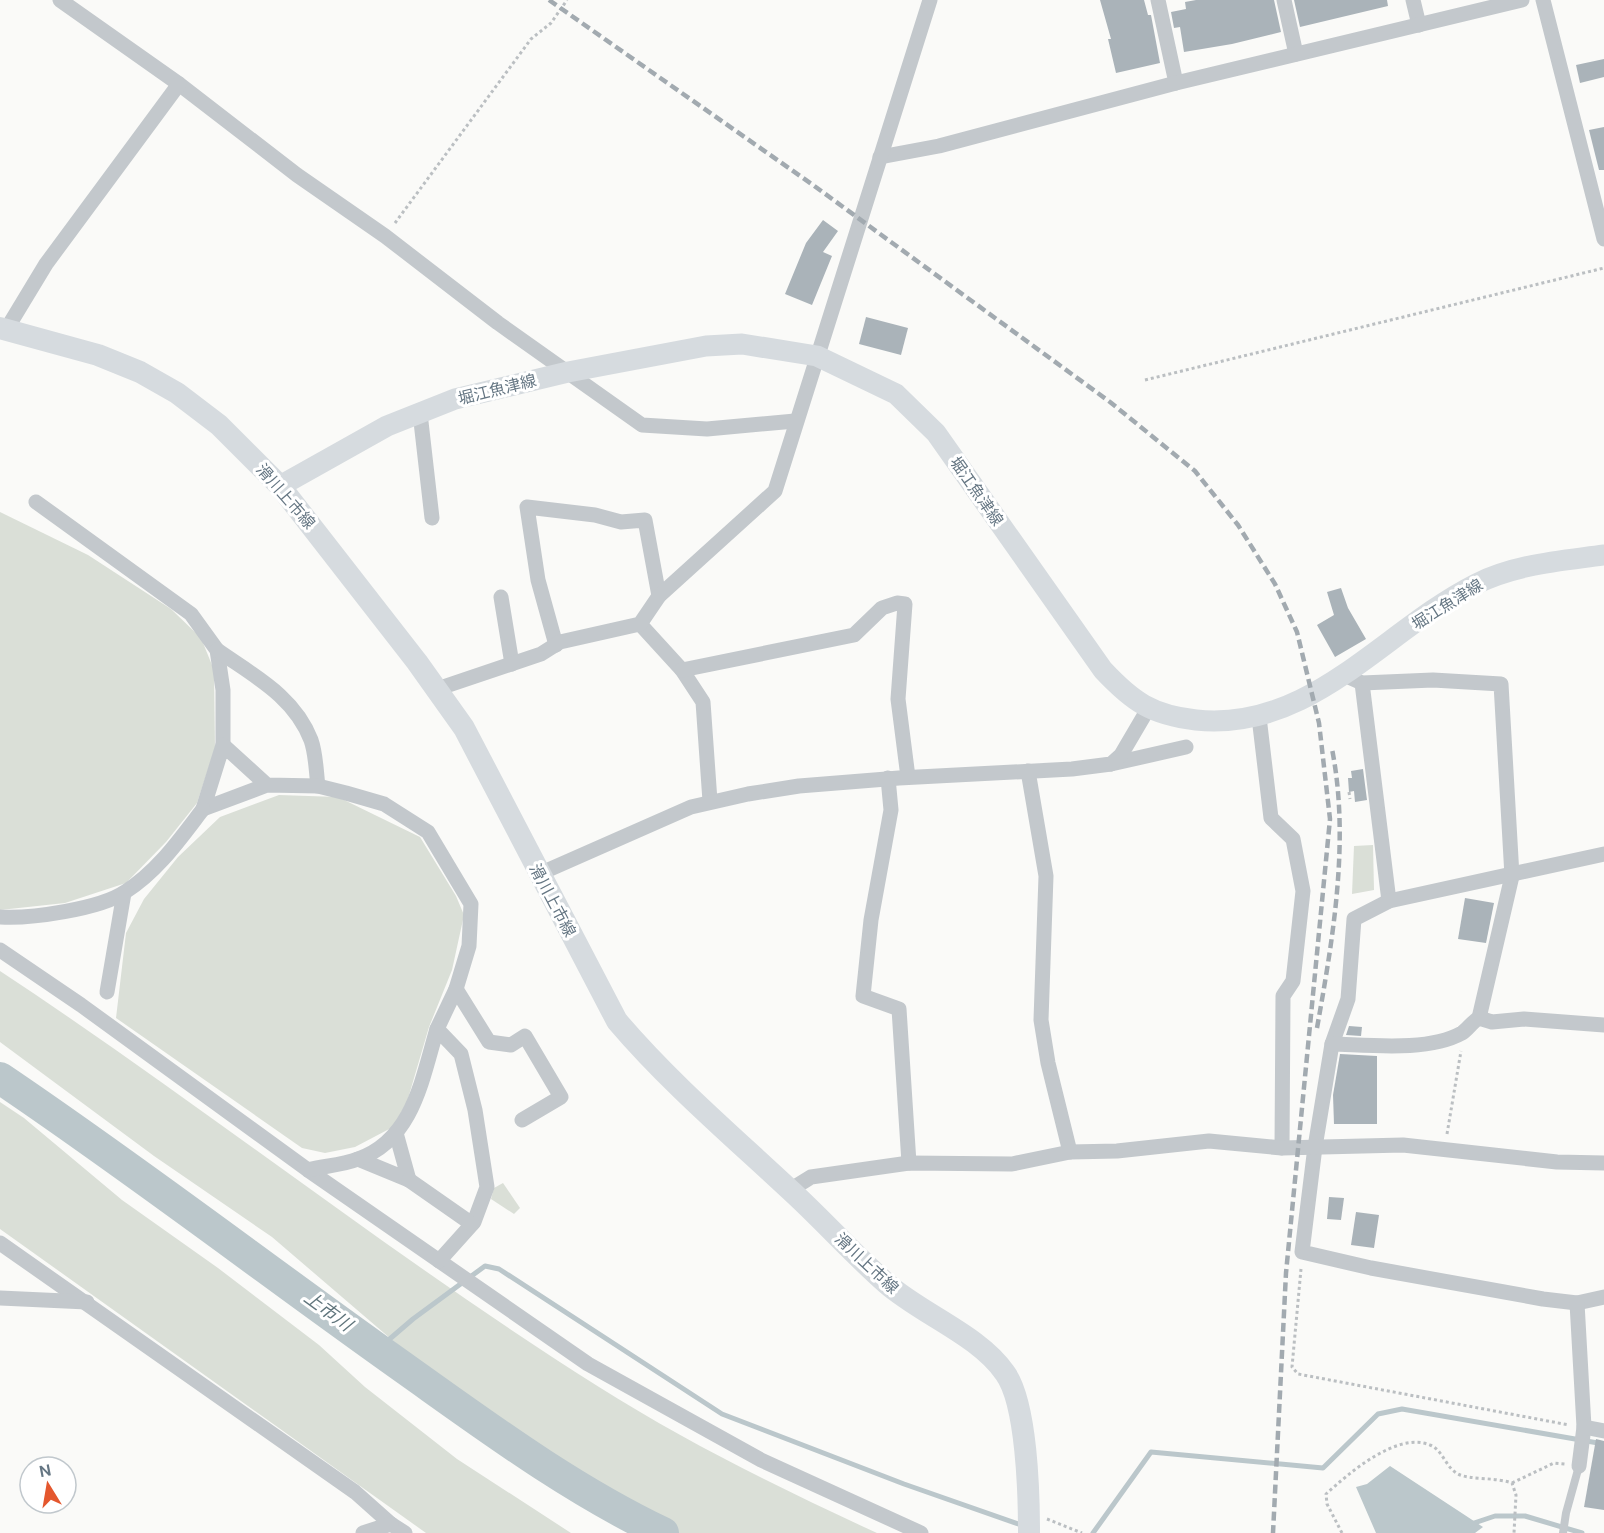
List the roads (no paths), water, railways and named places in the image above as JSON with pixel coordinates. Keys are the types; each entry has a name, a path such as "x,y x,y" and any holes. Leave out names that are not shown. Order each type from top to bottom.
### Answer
{"main road":[{"name":"滑川上市線","path":"3,329 98,355 149,377 177,393 219,425 280,486 437,689 464,728 617,1021 699,1107 790,1190 887,1284 983,1350 1006,1374 1016,1399 1029,1523"},
{"name":"堀江魚津線","path":"280,486 387,426 455,399 568,372 706,346 742,345 817,356 896,394 936,433 1103,670 1127,696 1148,709 1180,718 1221,722 1258,717 1353,679 1475,584 1507,571 1604,555"}],"street":[{"path":"60,0 179,84 297,175 385,236 498,323 642,425 706,429 795,421"},
{"path":"437,689 542,654 556,645 639,624 659,596 775,491 795,421 930,0"},
{"path":"1158,0 1176,83"},
{"path":"1284,0 1296,54"},
{"path":"1413,0 1419,25"},
{"path":"880,157 939,146 1176,83 1522,0"},
{"path":"1543,0 1599,196 1604,240"},
{"path":"3,329 46,264 179,84"},
{"path":"420,413 432,518"},
{"path":"36,502 191,614 217,650 281,695 300,717 312,742 318,786"},
{"path":"556,645 538,580 527,507 595,515 621,522 645,520 659,596"},
{"path":"501,597 512,664"},
{"path":"682,670 854,635 882,608 897,603 905,604 898,699 908,777"},
{"path":"639,624 682,670 703,702 711,801"},
{"path":"0,917 23,918 84,907 124,893 166,858 203,809 224,745 223,690 217,650"},
{"path":"1389,901 1353,679 1501,684 1512,876 1479,1018"},
{"path":"1111,764 1121,755 1148,709"},
{"path":"1258,717 1271,818 1293,839 1303,891 1293,981 1283,996 1282,1148"},
{"path":"224,745 267,785"},
{"path":"539,874 711,801 799,786 1111,764 1186,747"},
{"path":"1028,771 1046,876 1041,1020 1048,1063 1070,1152"},
{"path":"888,778 891,810 871,920 864,996 899,1009 909,1163"},
{"path":"203,809 267,785 318,786 384,804 428,832 471,904 469,946 456,989 437,1029 411,1113 388,1143 358,1159 308,1170"},
{"path":"1604,854 1512,876 1389,901 1354,919 1348,999 1332,1044 1315,1147 1302,1252 1371,1268 1578,1303 1604,1298"},
{"path":"107,992 124,893"},
{"path":"0,950 81,1005 308,1170 588,1364 761,1460 921,1533"},
{"path":"456,989 489,1042 511,1045 525,1036 561,1097 522,1120"},
{"path":"1332,1044 1428,1043 1464,1032 1468,1024 1479,1018 1492,1022 1524,1019 1604,1025"},
{"path":"437,1029 461,1054 475,1110 488,1187 472,1224 439,1261"},
{"path":"396,1133 409,1180"},
{"path":"790,1190 811,1177 909,1163 1012,1164 1070,1152 1117,1151 1209,1141 1282,1148 1403,1145 1557,1162 1604,1163"},
{"path":"358,1159 409,1180 472,1224"},
{"path":"0,1243 355,1492 391,1524 405,1533"},
{"path":"0,1298 87,1302"},
{"path":"1578,1303 1584,1427 1579,1466"},
{"path":"1584,1427 1604,1431"},
{"path":"363,1533 391,1524"}],"lane":[{"path":"1563,1533 1579,1466"}],"waterway":[{"name":"上市川","path":"0,1078 504,1439 597,1498 663,1533"},
{"path":"378,1349 413,1319 485,1266 499,1269 722,1414 904,1484 1024,1526"},
{"path":"1093,1533 1151,1452 1323,1468 1378,1414 1402,1409 1604,1444"},
{"path":"1471,1524 1495,1516 1525,1516 1582,1533"}],"railway":[{"path":"549,0 813,185 1110,402 1195,471 1238,525 1275,584 1297,632 1319,723 1330,819 1286,1273 1273,1533"},
{"path":"1317,1028 1334,924 1339,854 1340,818 1332,749"}]}
